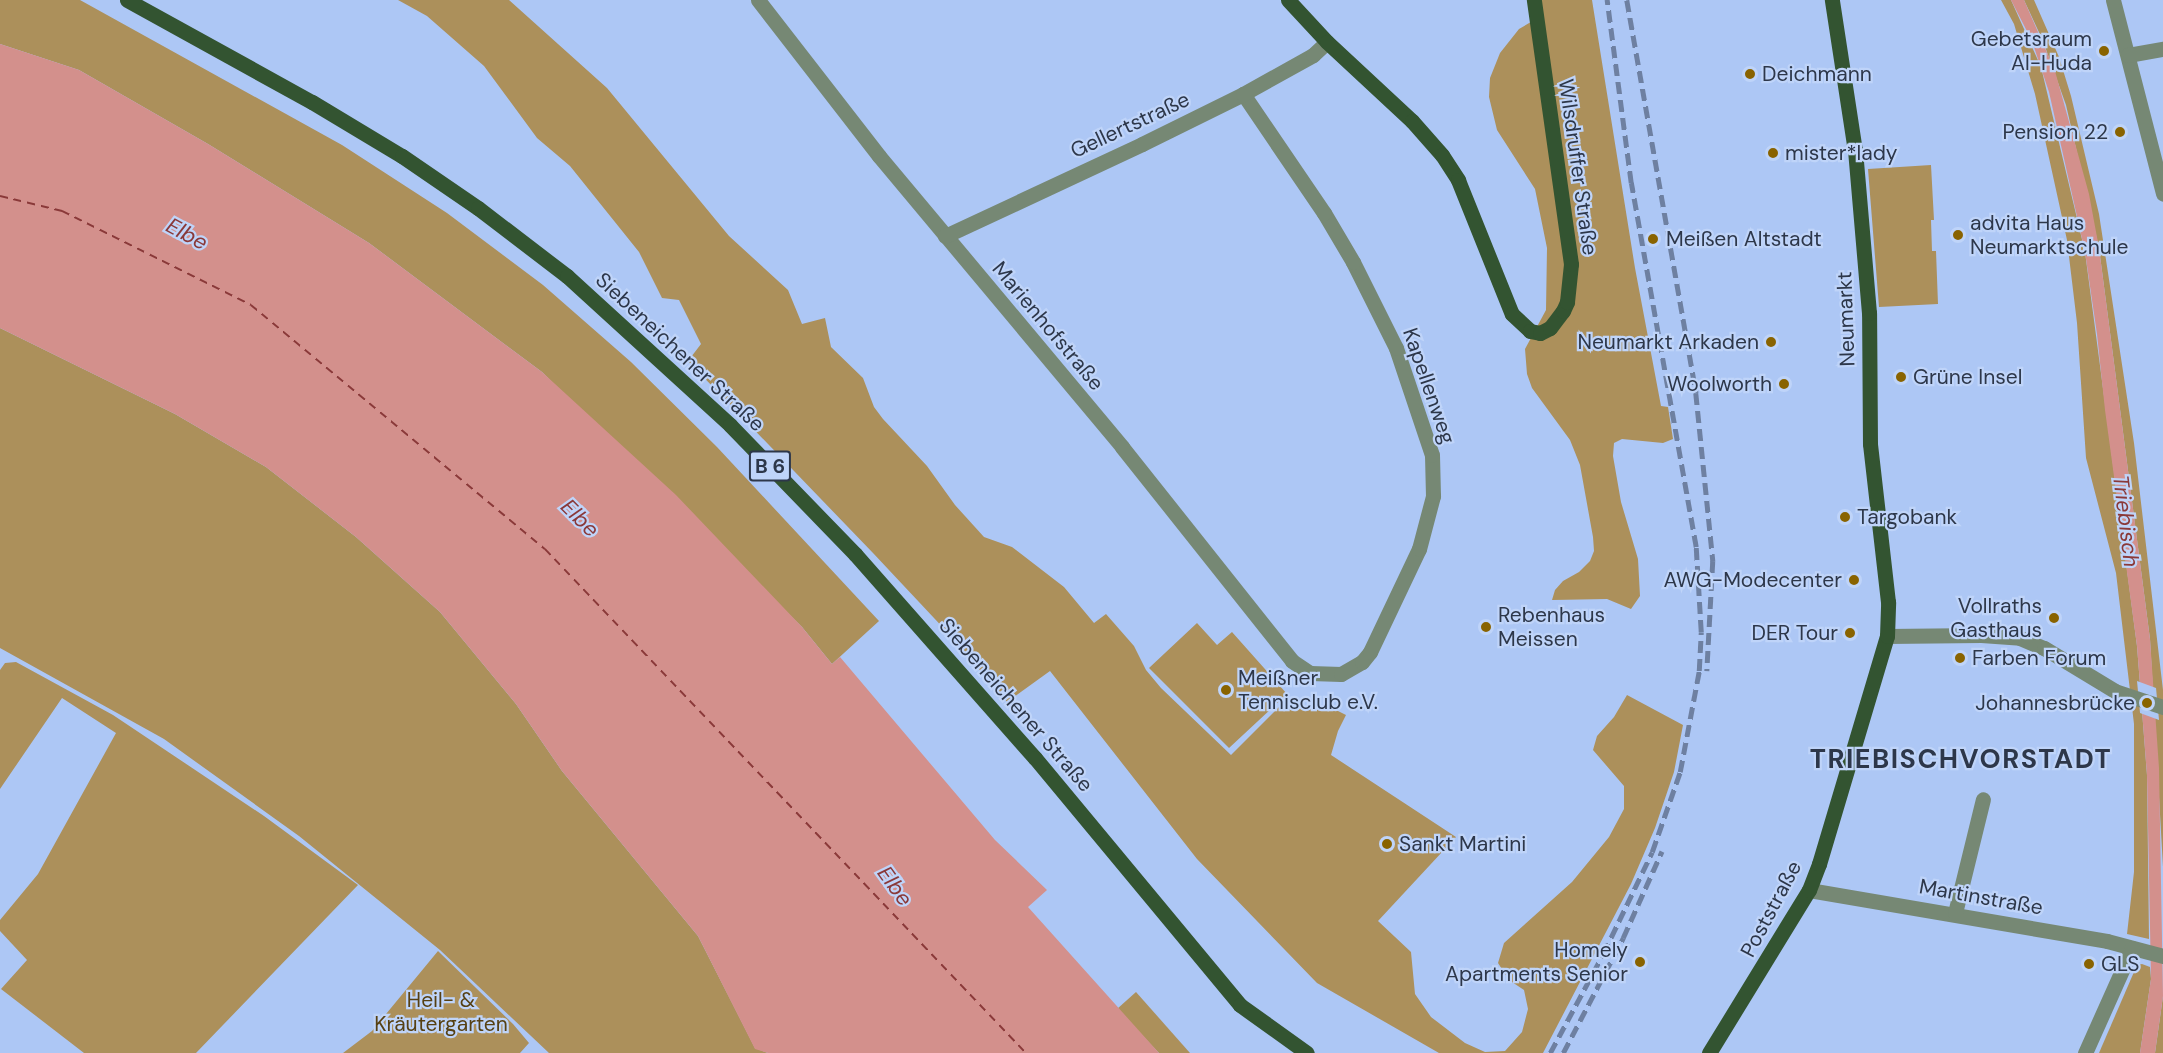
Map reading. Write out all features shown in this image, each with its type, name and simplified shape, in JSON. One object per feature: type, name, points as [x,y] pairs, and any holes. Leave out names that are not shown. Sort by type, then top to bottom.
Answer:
[{"type":"main road","name":"Siebeneichener Straße","points":[[127,0],[302,96],[402,156],[478,208],[567,276],[730,425],[862,562],[1028,750],[1240,1005],[1307,1053]]},
{"type":"main road","name":"Wilsdruffer Straße","points":[[1288,0],[1328,42],[1412,121],[1442,155],[1458,180],[1512,314],[1530,331],[1540,333],[1550,328],[1563,311],[1567,302],[1571,264],[1534,0]]},
{"type":"main road","name":"Neumarkt","points":[[1832,0],[1856,162],[1869,313],[1870,453],[1888,602],[1887,636]]},
{"type":"main road","name":"Poststraße","points":[[1709,1053],[1809,890],[1819,864],[1887,636]]},
{"type":"street","name":"Marienhofstraße","points":[[758,0],[879,156],[1122,447],[1292,661],[1310,673]]},
{"type":"street","points":[[2114,0],[2163,194]]},
{"type":"street","name":"Gellertstraße","points":[[945,236],[1243,94],[1313,55],[1328,42]]},
{"type":"street","points":[[2128,55],[2163,49]]},
{"type":"street","name":"Kapellenweg","points":[[1243,94],[1324,213],[1353,262],[1396,348],[1432,455],[1433,496],[1419,549],[1370,652],[1362,662],[1341,674],[1310,673]]},
{"type":"street","points":[[1887,636],[1981,635],[2020,639],[2044,648],[2115,691],[2163,707]]},
{"type":"street","points":[[1955,913],[1983,799]]},
{"type":"street","name":"Martinstraße","points":[[1809,890],[2107,940],[2163,956]]},
{"type":"street","points":[[2085,1053],[2138,950]]},
{"type":"green space","points":[[0,0],[80,0],[342,145],[447,213],[543,285],[631,362],[717,447],[879,621],[832,664],[802,627],[542,372],[369,243],[208,144],[79,70],[0,44]]},
{"type":"green space","points":[[398,0],[509,0],[607,88],[729,236],[788,290],[802,324],[825,318],[831,347],[863,378],[874,407],[927,466],[955,505],[984,537],[1012,547],[1064,587],[1094,623],[1106,614],[1134,646],[1146,670],[1161,688],[1231,755],[1288,698],[1295,705],[1309,709],[1328,706],[1346,715],[1338,731],[1331,755],[1456,837],[1378,921],[1411,952],[1415,994],[1431,1017],[1465,1043],[1485,1052],[1505,1051],[1522,1032],[1528,1009],[1524,990],[1509,980],[1498,963],[1504,943],[1572,882],[1609,837],[1624,809],[1624,786],[1593,750],[1597,736],[1614,717],[1627,695],[1683,725],[1674,772],[1655,828],[1631,884],[1543,1053],[1439,1053],[1317,983],[1197,859],[1050,671],[1007,702],[949,634],[688,361],[701,344],[679,300],[662,298],[639,252],[570,166],[537,138],[484,66],[427,16]]},
{"type":"green space","points":[[1534,0],[1592,0],[1635,268],[1661,406],[1668,407],[1673,439],[1663,443],[1622,439],[1614,443],[1613,456],[1621,502],[1638,559],[1640,596],[1631,609],[1607,599],[1552,600],[1555,590],[1563,581],[1579,572],[1590,561],[1594,551],[1593,537],[1580,465],[1570,440],[1532,388],[1527,374],[1525,349],[1546,310],[1547,248],[1535,189],[1497,130],[1489,97],[1490,78],[1500,53],[1519,29],[1536,19]]},
{"type":"green space","points":[[2001,0],[2011,0],[2041,67],[2085,252],[2137,646],[2147,775],[2149,939],[2127,934],[2134,872],[2134,724],[2116,573],[2086,458],[2077,323],[2067,240],[2035,94],[2014,24]]},
{"type":"green space","points":[[2024,0],[2034,0],[2059,57],[2071,96],[2099,214],[2134,443],[2163,690],[2163,867],[2150,639],[2099,248],[2066,105],[2043,41]]},
{"type":"green space","points":[[1931,165],[1934,220],[1931,220],[1932,251],[1936,251],[1938,304],[1879,307],[1868,169]]},
{"type":"green space","points":[[0,328],[175,414],[266,467],[356,537],[440,612],[516,704],[562,771],[698,936],[755,1048],[768,1053],[549,1053],[440,950],[299,836],[164,739],[0,648]]},
{"type":"green space","name":"Meißner Tennisclub e.V.","points":[[1197,623],[1217,645],[1232,632],[1287,694],[1229,748],[1149,668]]},
{"type":"green space","points":[[16,662],[113,715],[264,816],[358,885],[196,1053],[84,1053],[1,989],[27,960],[0,931],[0,920],[38,874],[116,733],[62,698],[0,789],[0,670],[5,663]]},
{"type":"green space","name":"Heil- & Kräutergarten","points":[[438,951],[513,1024],[529,1043],[520,1053],[343,1053],[372,1031]]},
{"type":"green space","points":[[2137,965],[2150,967],[2151,979],[2140,1053],[2099,1053]]},
{"type":"green space","points":[[1136,992],[1190,1053],[1159,1053],[1117,1009]]},
{"type":"green space","points":[[2163,996],[2163,1053],[2155,1053]]},
{"type":"water","name":"Triebisch","points":[[2011,0],[2024,0],[2055,71],[2089,194],[2099,248],[2150,639],[2159,768],[2163,996],[2155,1053],[2140,1053],[2151,979],[2147,775],[2137,646],[2097,334],[2085,252],[2049,92],[2032,41]]},
{"type":"water","name":"Elbe","points":[[0,44],[79,70],[208,144],[369,243],[542,372],[676,495],[802,627],[832,664],[840,657],[995,840],[1047,890],[1028,907],[1159,1053],[768,1053],[755,1049],[698,936],[562,771],[516,704],[440,612],[356,537],[266,467],[175,414],[0,328]]},
{"type":"pier","points":[[2137,681],[2156,688],[2159,720],[2140,713]]},
{"type":"ferry route","points":[[0,196],[62,211],[251,305],[545,549],[1026,1053]]},
{"type":"railway","points":[[1550,1053],[1603,954],[1652,852],[1680,772],[1699,671],[1701,632],[1696,547],[1631,183],[1607,0]]},
{"type":"railway","points":[[1627,0],[1696,393],[1713,561],[1707,671]]},
{"type":"railway","points":[[1563,1053],[1623,938],[1662,851]]},
{"type":"place","name":"Gebetsraum Al-Huda","points":[[2104,51]]},
{"type":"place","name":"Deichmann","points":[[1750,74]]},
{"type":"place","name":"Pension 22","points":[[2120,132]]},
{"type":"place","name":"mister*lady","points":[[1773,153]]},
{"type":"place","name":"advita Haus Neumarktschule","points":[[1958,235]]},
{"type":"place","name":"Meißen Altstadt","points":[[1653,239]]},
{"type":"place","name":"Neumarkt Arkaden","points":[[1771,342]]},
{"type":"place","name":"Grüne Insel","points":[[1901,377]]},
{"type":"place","name":"Woolworth","points":[[1784,384]]},
{"type":"place","name":"Targobank","points":[[1845,517]]},
{"type":"place","name":"AWG-Modecenter","points":[[1854,580]]},
{"type":"place","name":"Vollraths Gasthaus","points":[[2054,618]]},
{"type":"place","name":"Rebenhaus Meissen","points":[[1486,627]]},
{"type":"place","name":"DER Tour","points":[[1850,633]]},
{"type":"place","name":"Farben Forum","points":[[1960,658]]},
{"type":"place","name":"Meißner Tennisclub e.V.","points":[[1226,690]]},
{"type":"place","name":"Johannesbrücke","points":[[2147,703]]},
{"type":"place","name":"Sankt Martini","points":[[1387,844]]},
{"type":"place","name":"Homely Apartments Senior","points":[[1640,962]]},
{"type":"place","name":"GLS","points":[[2089,964]]},
{"type":"district","name":"TRIEBISCHVORSTADT","points":[[1961,759]]}]
